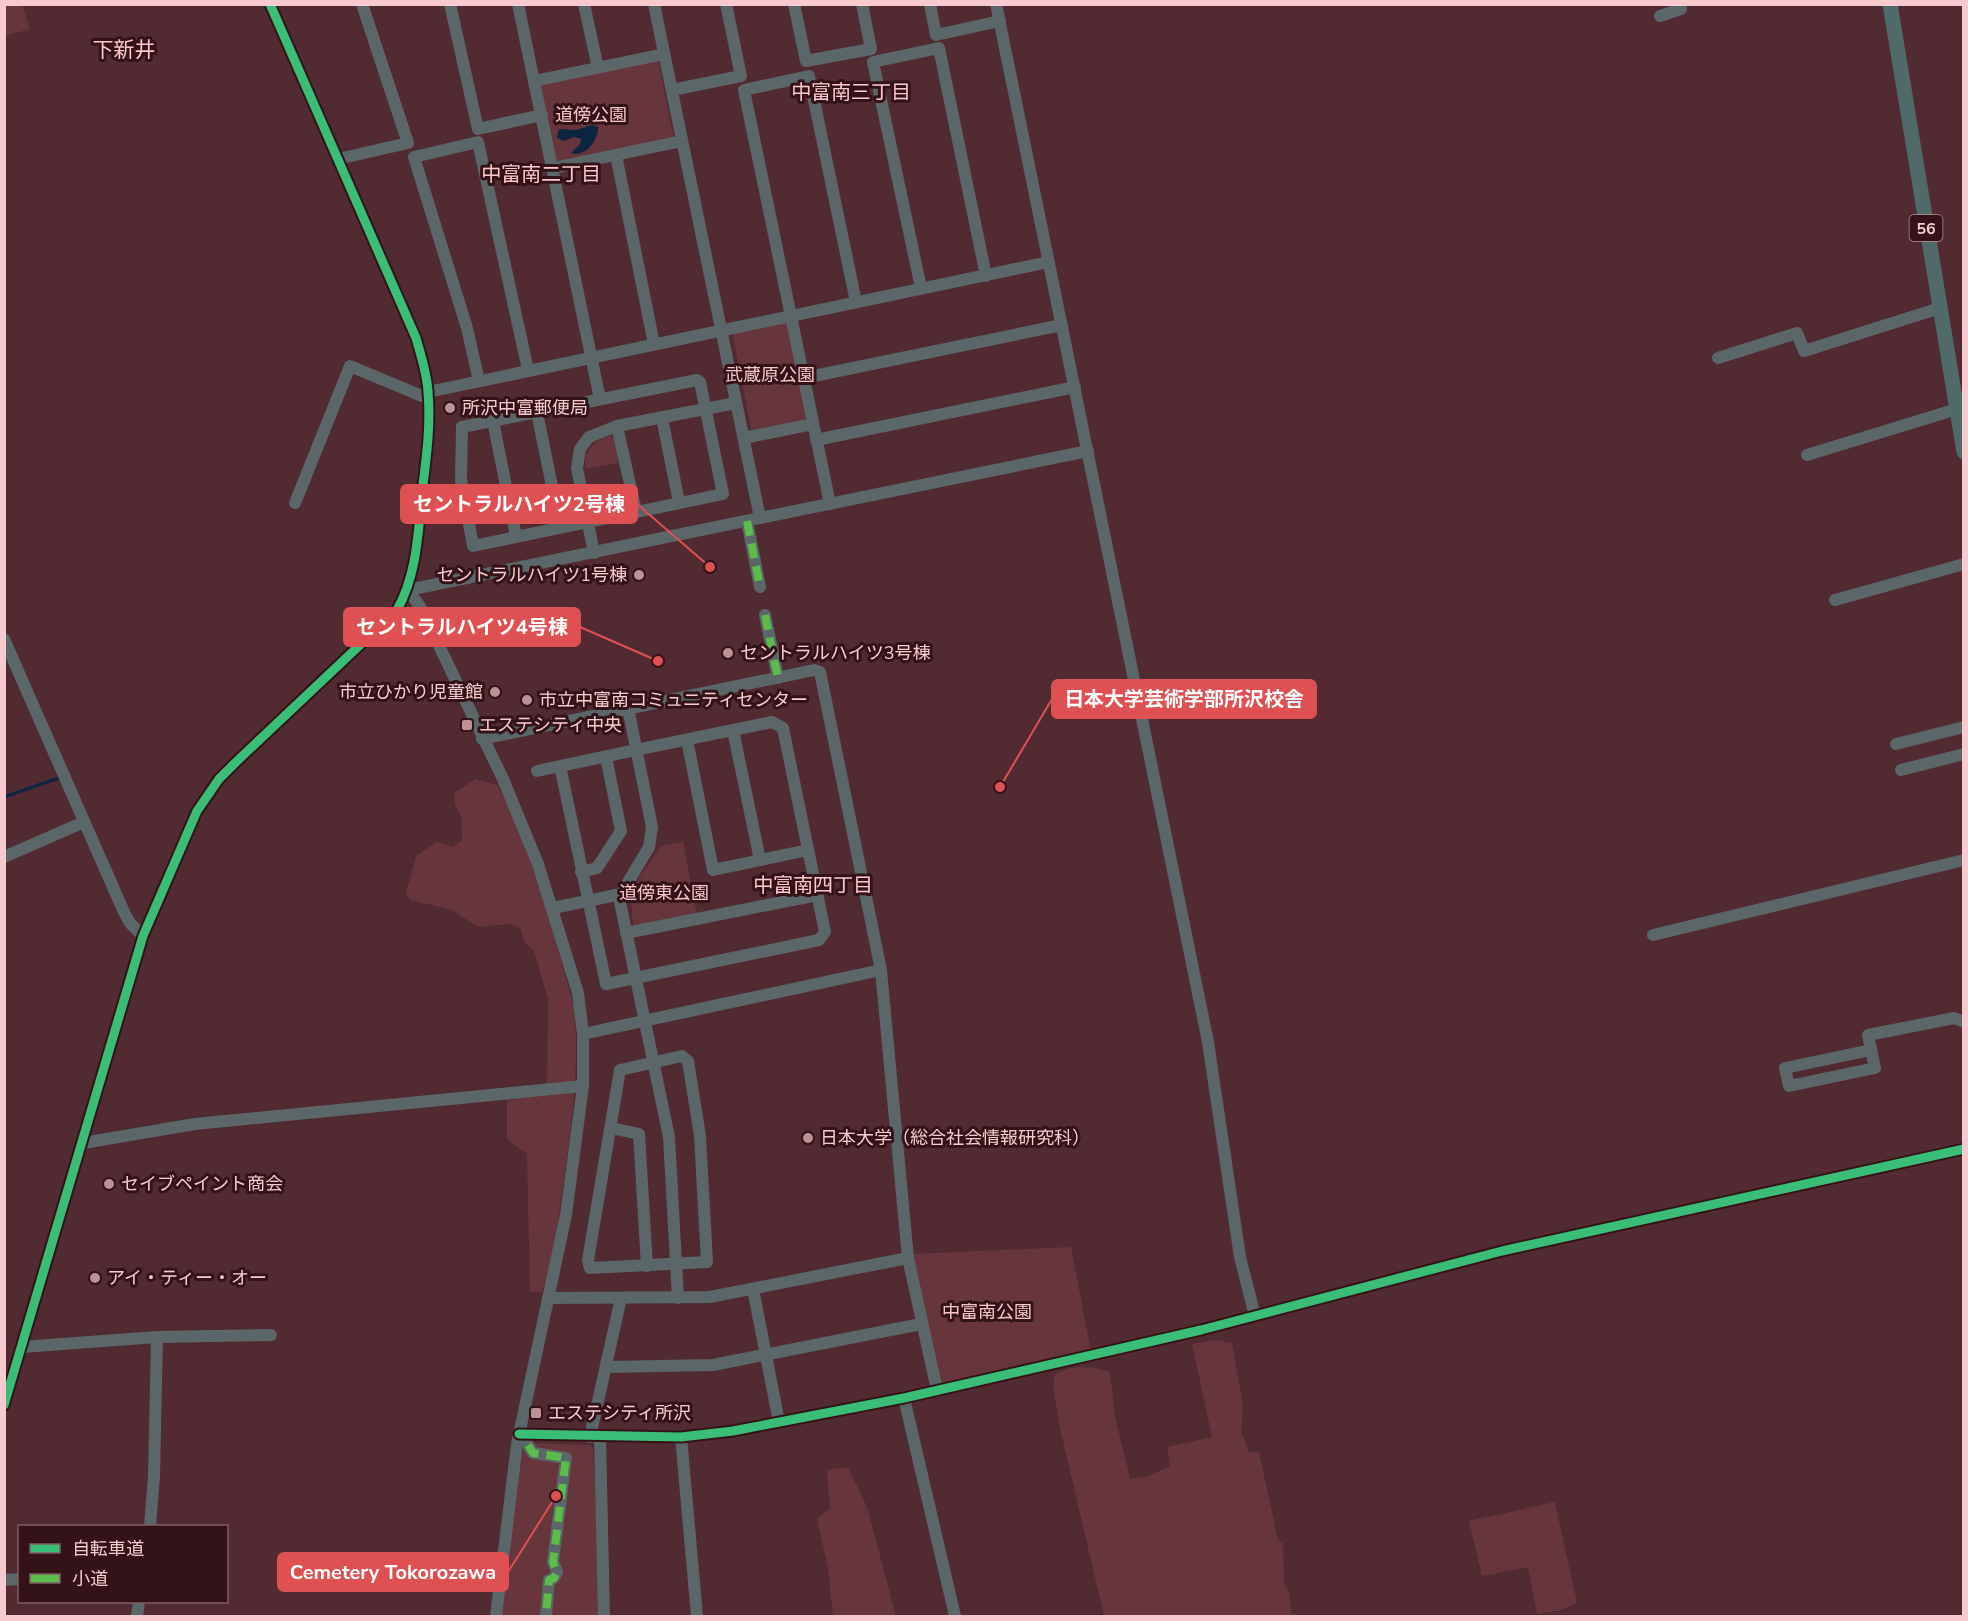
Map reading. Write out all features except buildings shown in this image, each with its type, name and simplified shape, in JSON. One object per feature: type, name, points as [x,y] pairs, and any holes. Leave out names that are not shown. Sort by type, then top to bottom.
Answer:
[{"type":"main road","name":"56","points":[[1890,4],[1964,452]]},
{"type":"street","points":[[4,1405],[143,936],[193,819],[213,786],[397,610],[408,590],[414,566],[429,437],[429,396],[416,338],[270,4]]},
{"type":"street","points":[[338,159],[408,143],[362,4]]},
{"type":"street","points":[[450,4],[478,129],[542,115]]},
{"type":"street","points":[[518,4],[600,399]]},
{"type":"street","points":[[584,4],[598,68]]},
{"type":"street","points":[[654,4],[760,518]]},
{"type":"street","points":[[672,90],[741,76],[726,4]]},
{"type":"street","points":[[794,4],[806,61],[871,49],[862,4]]},
{"type":"street","points":[[930,4],[936,35],[1000,21]]},
{"type":"street","points":[[996,4],[1208,1042],[1240,1257],[1255,1316]]},
{"type":"street","points":[[1660,16],[1681,9],[1679,4]]},
{"type":"street","points":[[921,288],[873,62],[939,48],[986,276]]},
{"type":"street","points":[[534,81],[664,54]]},
{"type":"street","points":[[830,504],[744,90],[809,76],[856,302]]},
{"type":"street","points":[[553,168],[682,141]]},
{"type":"street","points":[[479,381],[467,328],[414,156],[478,142],[528,370]]},
{"type":"street","points":[[616,155],[654,344]]},
{"type":"street","points":[[295,503],[351,366],[429,396],[479,381],[528,370],[1049,262]]},
{"type":"street","points":[[1718,358],[1797,333],[1804,351],[1940,308]]},
{"type":"street","points":[[804,378],[1062,326]]},
{"type":"street","points":[[697,380],[700,382],[723,494],[560,526],[473,546],[461,480],[462,427],[600,399],[697,380]]},
{"type":"street","points":[[816,440],[1075,387]]},
{"type":"street","points":[[594,553],[577,468],[578,456],[589,437],[617,426],[736,403]]},
{"type":"street","points":[[1807,454],[1957,410]]},
{"type":"street","points":[[537,412],[560,526]]},
{"type":"street","points":[[662,418],[678,502]]},
{"type":"street","points":[[493,421],[516,536]]},
{"type":"street","points":[[744,438],[813,424]]},
{"type":"street","points":[[617,426],[636,511]]},
{"type":"street","points":[[408,590],[1088,451]]},
{"type":"street","points":[[747,521],[760,587]]},
{"type":"street","points":[[1835,600],[1964,564]]},
{"type":"street","points":[[408,590],[421,608],[522,822],[553,908],[578,993],[583,1034],[583,1086],[562,1241],[519,1434],[496,1617]]},
{"type":"street","points":[[765,615],[778,678]]},
{"type":"street","points":[[4,639],[130,923],[143,936]]},
{"type":"street","points":[[482,739],[814,670],[820,672],[881,970],[908,1258],[937,1390]]},
{"type":"street","points":[[628,708],[653,835],[650,847],[621,894],[620,902],[669,1137],[678,1298]]},
{"type":"street","points":[[537,771],[560,766],[606,757],[772,722],[783,728],[825,932],[819,940],[606,984],[560,766]]},
{"type":"street","points":[[1896,744],[1964,727]]},
{"type":"street","points":[[733,730],[760,860]]},
{"type":"street","points":[[687,740],[713,870],[808,850]]},
{"type":"street","points":[[1901,770],[1964,754]]},
{"type":"street","points":[[582,872],[597,868],[621,831],[606,757]]},
{"type":"street","points":[[4,857],[84,822]]},
{"type":"street","points":[[1653,935],[1964,860]]},
{"type":"street","points":[[553,908],[621,894]]},
{"type":"street","points":[[626,933],[818,895]]},
{"type":"street","points":[[583,1034],[881,970]]},
{"type":"street","points":[[1871,1050],[1785,1068],[1789,1086],[1875,1068],[1868,1035],[1954,1018],[1964,1022]]},
{"type":"street","points":[[682,1056],[688,1061],[700,1136],[707,1262],[590,1268],[588,1260],[611,1128],[620,1070],[682,1056]]},
{"type":"street","points":[[83,1143],[195,1124],[583,1086]]},
{"type":"street","points":[[611,1128],[639,1134],[646,1266]]},
{"type":"street","points":[[519,1434],[681,1437],[733,1431],[904,1398],[1255,1316],[1502,1251],[1964,1149]]},
{"type":"street","points":[[548,1299],[710,1297],[908,1258]]},
{"type":"street","points":[[753,1290],[779,1422]]},
{"type":"street","points":[[604,1617],[595,1437],[606,1367],[621,1298]]},
{"type":"street","points":[[606,1367],[713,1365],[921,1324]]},
{"type":"street","points":[[22,1347],[157,1337],[271,1335]]},
{"type":"street","points":[[150,1525],[154,1476],[157,1337]]},
{"type":"street","points":[[904,1398],[955,1617]]},
{"type":"street","points":[[681,1437],[697,1617]]},
{"type":"street","points":[[528,1445],[533,1453],[566,1458],[553,1562],[557,1572],[554,1578],[549,1580],[546,1617]]},
{"type":"green space","points":[[4,5],[22,5],[30,29],[5,36]]},
{"type":"green space","name":"道傍公園","points":[[658,60],[674,139],[559,163],[555,161],[540,87],[542,83]]},
{"type":"green space","name":"武蔵原公園","points":[[786,320],[808,419],[752,433],[732,332]]},
{"type":"green space","points":[[610,436],[614,439],[619,463],[586,469],[586,457],[590,448]]},
{"type":"green space","points":[[476,779],[497,785],[519,828],[544,898],[574,1011],[576,1059],[571,1122],[556,1239],[542,1292],[530,1292],[527,1154],[507,1139],[507,1098],[537,1095],[547,1081],[548,999],[534,951],[524,942],[521,929],[511,924],[478,927],[452,910],[411,900],[406,894],[416,856],[437,842],[452,847],[462,841],[461,816],[455,805],[454,793]]},
{"type":"green space","name":"道傍東公園","points":[[683,842],[697,915],[634,927],[633,892],[641,875],[661,846]]},
{"type":"green space","name":"中富南公園","points":[[1071,1247],[1091,1351],[943,1385],[939,1383],[913,1254]]},
{"type":"green space","points":[[1216,1340],[1232,1343],[1243,1406],[1241,1431],[1249,1452],[1259,1452],[1278,1540],[1283,1544],[1284,1583],[1289,1593],[1292,1616],[1104,1616],[1060,1428],[1053,1385],[1055,1375],[1061,1371],[1082,1367],[1110,1372],[1115,1416],[1130,1478],[1146,1477],[1170,1466],[1167,1447],[1212,1437],[1192,1344]]},
{"type":"green space","points":[[531,1443],[589,1445],[593,1448],[601,1616],[500,1616],[523,1449]]},
{"type":"green space","points":[[848,1467],[867,1507],[896,1616],[833,1616],[828,1569],[817,1519],[830,1509],[827,1470]]},
{"type":"green space","points":[[1555,1502],[1577,1603],[1562,1610],[1537,1614],[1528,1567],[1482,1576],[1469,1521]]},
{"type":"water","points":[[592,125],[598,127],[598,132],[590,147],[581,153],[571,153],[580,144],[581,139],[574,137],[564,141],[557,138],[559,129],[576,130]]},
{"type":"waterway","points":[[4,797],[59,778]]},
{"type":"marked path","points":[[747,521],[760,587]]},
{"type":"marked path","points":[[765,615],[778,678]]},
{"type":"marked path","points":[[528,1445],[533,1453],[566,1458],[553,1562],[557,1572],[554,1578],[549,1580],[546,1616]]},
{"type":"cycle path","points":[[4,1405],[143,936],[197,811],[219,779],[397,610],[409,582],[416,553],[428,430],[429,405],[424,365],[416,338],[270,4]]},
{"type":"cycle path","points":[[519,1434],[681,1437],[733,1431],[904,1398],[1201,1330],[1502,1251],[1964,1149]]},
{"type":"place","name":"所沢中富郵便局","points":[[450,408]]},
{"type":"place","name":"セントラルハイツ2号棟","points":[[710,567]]},
{"type":"place","name":"セントラルハイツ1号棟","points":[[639,575]]},
{"type":"place","name":"セントラルハイツ3号棟","points":[[728,653]]},
{"type":"place","name":"セントラルハイツ4号棟","points":[[658,661]]},
{"type":"place","name":"市立ひかり児童館","points":[[495,692]]},
{"type":"place","name":"市立中富南コミュニティセンター","points":[[527,700]]},
{"type":"place","name":"エステシティ中央","points":[[467,725]]},
{"type":"place","name":"日本大学芸術学部所沢校舎","points":[[1000,787]]},
{"type":"place","name":"日本大学（総合社会情報研究科）","points":[[808,1138]]},
{"type":"place","name":"セイブペイント商会","points":[[109,1184]]},
{"type":"place","name":"アイ・ティー・オー","points":[[95,1278]]},
{"type":"place","name":"エステシティ所沢","points":[[536,1413]]},
{"type":"place","name":"Cemetery Tokorozawa","points":[[556,1496]]},
{"type":"district","name":"下新井","points":[[124,50]]},
{"type":"district","name":"中富南三丁目","points":[[851,92]]},
{"type":"district","name":"中富南二丁目","points":[[541,174]]},
{"type":"district","name":"中富南四丁目","points":[[813,885]]}]
